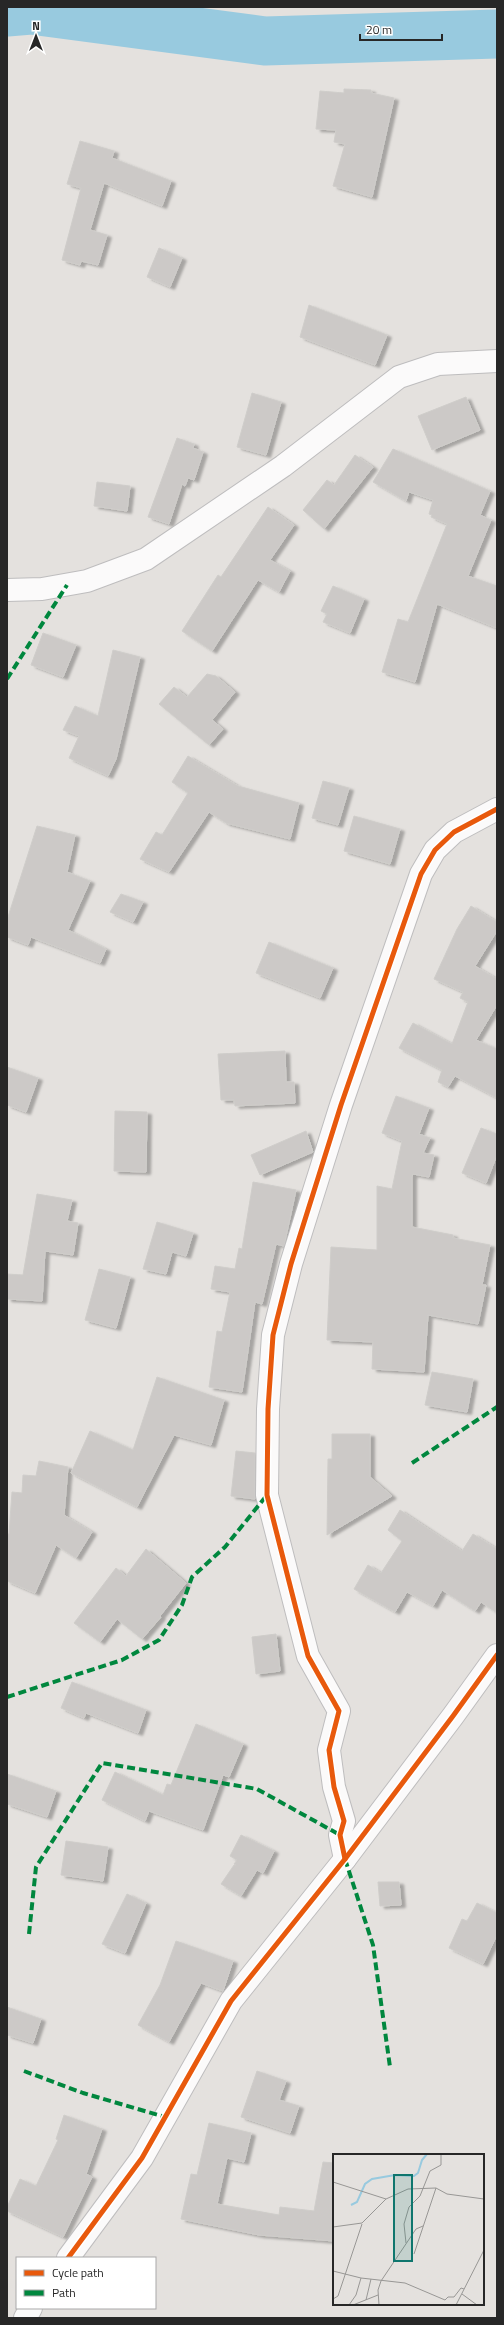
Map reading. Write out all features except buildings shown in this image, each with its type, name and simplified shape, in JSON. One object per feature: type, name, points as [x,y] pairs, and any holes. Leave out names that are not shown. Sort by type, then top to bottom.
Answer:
[{"type":"street","points":[[7,590],[42,589],[87,581],[146,559],[283,466],[398,377],[438,364],[497,361]]},
{"type":"street","points":[[345,1859],[340,1835],[344,1821],[334,1787],[329,1750],[339,1711],[308,1656],[267,1495],[268,1409],[273,1335],[291,1264],[341,1105],[420,874],[435,850],[454,832],[497,809]]},
{"type":"street","points":[[69,2257],[142,2158],[231,2001],[345,1859],[497,1655]]},
{"type":"street","points":[[25,2318],[31,2309]]},
{"type":"waterway","points":[[7,12],[31,10],[265,41],[497,34]]},
{"type":"marked path","points":[[7,679],[67,585]]},
{"type":"marked path","points":[[412,1463],[497,1407]]},
{"type":"marked path","points":[[7,1697],[122,1660],[159,1640],[182,1605],[192,1577],[225,1547],[267,1495]]},
{"type":"marked path","points":[[29,1934],[36,1867],[102,1763],[257,1789],[340,1835]]},
{"type":"marked path","points":[[345,1859],[373,1945],[390,2067]]},
{"type":"marked path","points":[[24,2071],[83,2093],[165,2117]]},
{"type":"cycle path","points":[[345,1859],[340,1835],[344,1821],[334,1787],[329,1750],[339,1711],[308,1656],[267,1495],[268,1409],[273,1335],[291,1264],[341,1105],[421,874],[435,850],[454,832],[497,809]]},
{"type":"cycle path","points":[[69,2257],[142,2158],[231,2001],[345,1859],[497,1655]]}]
